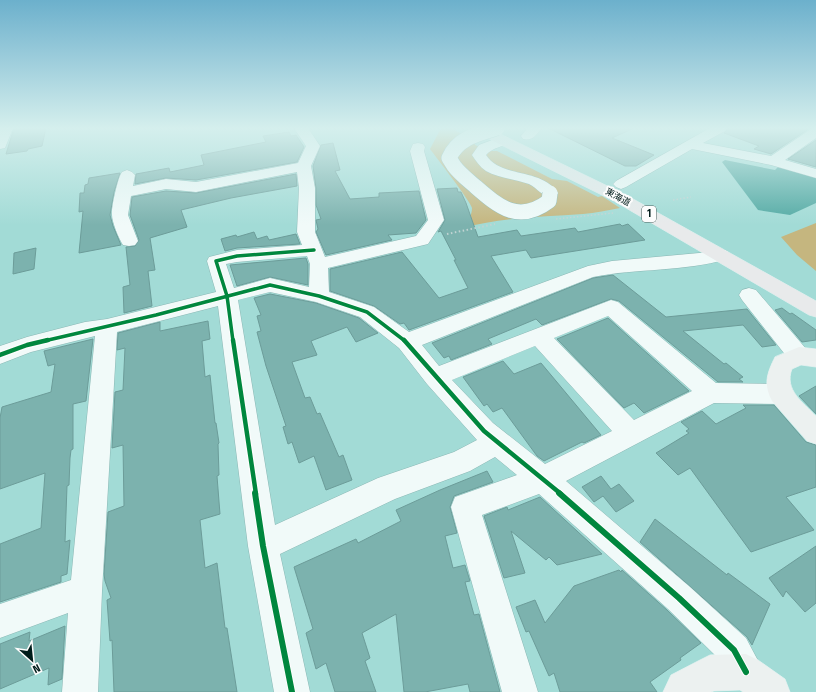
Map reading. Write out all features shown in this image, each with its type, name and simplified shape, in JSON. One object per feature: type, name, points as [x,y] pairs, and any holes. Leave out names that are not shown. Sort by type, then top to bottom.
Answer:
[{"type":"highway","name":"東海道","points":[[553,160],[816,310]]},
{"type":"highway","name":"東海道","points":[[581,160],[816,294]]},
{"type":"main road","points":[[808,357],[783,363],[778,375],[780,394],[816,433]]},
{"type":"main road","points":[[681,692],[684,688],[710,673],[759,682]]},
{"type":"street","points":[[307,160],[304,166],[307,188],[306,232],[317,257],[319,296]]},
{"type":"street","points":[[292,692],[264,546],[227,296],[216,261],[237,256],[317,257],[422,240],[436,220],[420,160]]},
{"type":"street","points":[[450,160],[452,164],[498,205],[508,209],[532,210],[542,207],[549,201],[550,193],[543,186],[486,165],[482,160]]},
{"type":"street","points":[[621,184],[664,160]]},
{"type":"street","points":[[770,160],[816,174]]},
{"type":"street","points":[[123,193],[166,184],[196,187],[304,166]]},
{"type":"street","points":[[127,175],[120,215],[130,241]]},
{"type":"street","points":[[407,342],[588,272],[612,267],[711,258],[721,255]]},
{"type":"street","points":[[0,355],[27,345],[107,327],[270,285],[319,296],[367,312],[407,342],[484,431],[543,479],[678,598],[734,650],[759,682]]},
{"type":"street","points":[[749,295],[808,357]]},
{"type":"street","points":[[436,377],[611,307],[711,393]]},
{"type":"street","points":[[80,692],[86,591],[107,327]]},
{"type":"street","points":[[538,336],[632,434]]},
{"type":"street","points":[[520,692],[465,507],[543,479],[711,393],[780,394]]},
{"type":"street","points":[[264,546],[388,488],[461,462],[497,443]]},
{"type":"street","points":[[0,621],[86,591]]},
{"type":"path","points":[[673,200],[691,197]]},
{"type":"shaded area","points":[[438,160],[515,160],[552,179],[567,181],[598,197],[602,196],[620,208],[588,214],[508,220],[478,224],[463,228],[468,221],[472,208]]},
{"type":"shaded area","points":[[816,223],[816,271],[797,255],[781,237]]},
{"type":"water","points":[[726,160],[775,170],[779,166],[816,177],[816,203],[790,215],[758,210],[722,162]]},
{"type":"building","points":[[203,160],[298,160],[297,162],[196,180],[166,178],[135,184],[136,174],[169,168],[170,172],[204,165]]},
{"type":"building","points":[[315,160],[337,160],[340,170],[335,171],[350,199],[379,197],[379,193],[419,191],[426,220],[416,233],[388,235],[392,240],[326,255],[316,232],[318,229],[316,220],[321,219],[316,205],[316,188],[313,166]]},
{"type":"building","points":[[613,160],[645,160],[636,166],[625,166]]},
{"type":"building","points":[[793,160],[816,160],[816,167]]},
{"type":"building","points":[[120,173],[114,192],[110,215],[121,245],[79,253],[83,211],[79,212],[80,193],[84,193],[85,185],[88,184],[89,178]]},
{"type":"building","points":[[296,174],[297,186],[231,198],[181,210],[187,227],[150,238],[155,270],[148,271],[152,306],[124,313],[123,287],[130,285],[126,247],[135,246],[139,240],[130,215],[132,197],[166,191],[196,193]]},
{"type":"building","points":[[457,188],[458,192],[461,192],[466,203],[478,237],[517,230],[521,236],[575,228],[578,232],[620,224],[622,226],[628,224],[645,240],[531,258],[526,250],[491,256],[513,292],[409,330],[404,323],[400,324],[374,306],[330,291],[330,269],[402,252],[439,298],[468,288],[441,231],[438,232],[445,220],[437,189]]},
{"type":"building","points":[[254,232],[257,239],[267,236],[269,240],[296,234],[300,244],[237,248],[225,251],[221,239],[236,235],[237,237]]},
{"type":"building","points":[[36,248],[34,269],[13,274],[14,253]]},
{"type":"building","points":[[306,258],[308,264],[308,285],[270,277],[237,286],[230,265]]},
{"type":"building","points":[[613,275],[666,317],[747,309],[776,345],[762,347],[743,325],[683,331],[724,364],[726,363],[743,377],[739,379],[743,382],[718,382],[619,301],[611,299],[542,325],[536,319],[488,339],[492,344],[451,360],[449,356],[444,358],[432,343],[593,278]]},
{"type":"building","points":[[270,294],[316,303],[359,318],[378,333],[356,342],[347,327],[311,341],[317,355],[292,362],[305,398],[310,397],[317,414],[320,413],[339,457],[343,455],[352,480],[326,490],[314,456],[299,463],[292,442],[288,444],[283,427],[286,426],[266,366],[257,332],[261,331],[257,316],[261,315],[254,298]]},
{"type":"building","points":[[782,308],[790,314],[792,313],[816,330],[816,340],[802,342],[775,310]]},
{"type":"building","points":[[608,318],[689,391],[644,413],[634,403],[624,408],[557,339]]},
{"type":"building","points":[[208,321],[210,339],[202,341],[205,377],[210,375],[215,423],[219,443],[219,475],[217,476],[220,514],[200,520],[205,568],[217,563],[225,628],[227,628],[237,692],[114,692],[112,640],[110,641],[107,600],[111,598],[104,574],[108,512],[124,506],[123,445],[112,448],[115,392],[123,390],[125,348],[117,350],[118,333],[160,322],[160,331]]},
{"type":"building","points":[[93,339],[86,401],[73,404],[73,449],[71,450],[70,458],[69,485],[67,486],[65,542],[70,540],[67,574],[61,576],[61,582],[0,602],[0,544],[41,528],[45,473],[0,489],[0,418],[2,407],[51,392],[55,364],[48,366],[44,351]]},
{"type":"building","points":[[503,361],[514,374],[541,363],[601,435],[584,443],[582,442],[544,461],[537,456],[502,408],[493,412],[487,404],[484,406],[463,377]]},
{"type":"building","points":[[816,386],[816,414],[799,396]]},
{"type":"building","points":[[743,405],[774,405],[806,442],[816,445],[816,487],[786,497],[814,530],[751,552],[690,468],[678,475],[656,453],[689,433],[686,431],[689,429],[681,422],[702,411],[716,424],[746,408]]},
{"type":"building","points":[[487,471],[493,482],[454,496],[450,507],[457,533],[445,536],[453,568],[465,565],[470,581],[465,582],[474,615],[479,614],[500,692],[470,692],[468,684],[425,692],[404,692],[396,614],[362,633],[370,658],[365,661],[376,692],[335,692],[326,663],[316,669],[306,633],[313,629],[294,567],[356,539],[358,543],[401,521],[396,510]]},
{"type":"building","points":[[601,476],[611,489],[619,484],[634,501],[616,512],[603,496],[594,502],[582,487]]},
{"type":"building","points":[[540,497],[602,554],[557,565],[549,557],[546,560],[511,531],[525,573],[504,578],[484,516],[507,507],[508,510]]},
{"type":"building","points":[[655,519],[727,575],[728,573],[770,604],[752,645],[747,637],[640,542]]},
{"type":"building","points":[[816,546],[816,603],[805,612],[786,591],[783,597],[769,578]]},
{"type":"building","points":[[619,570],[621,572],[622,570],[667,610],[701,643],[680,658],[681,660],[650,682],[657,692],[560,692],[554,673],[549,676],[529,631],[526,632],[516,607],[535,600],[545,623],[574,586]]},
{"type":"building","points":[[65,626],[62,679],[48,685],[49,668],[0,689],[0,644],[30,632],[29,641]]},
{"type":"cycle path","points":[[292,692],[263,546],[227,296],[216,261],[237,256],[314,250]]},
{"type":"cycle path","points":[[0,355],[27,345],[85,330],[107,327],[156,315],[270,285],[319,296],[367,312],[407,342],[435,377],[484,431],[497,443],[543,479],[679,598],[734,650],[746,672]]}]
